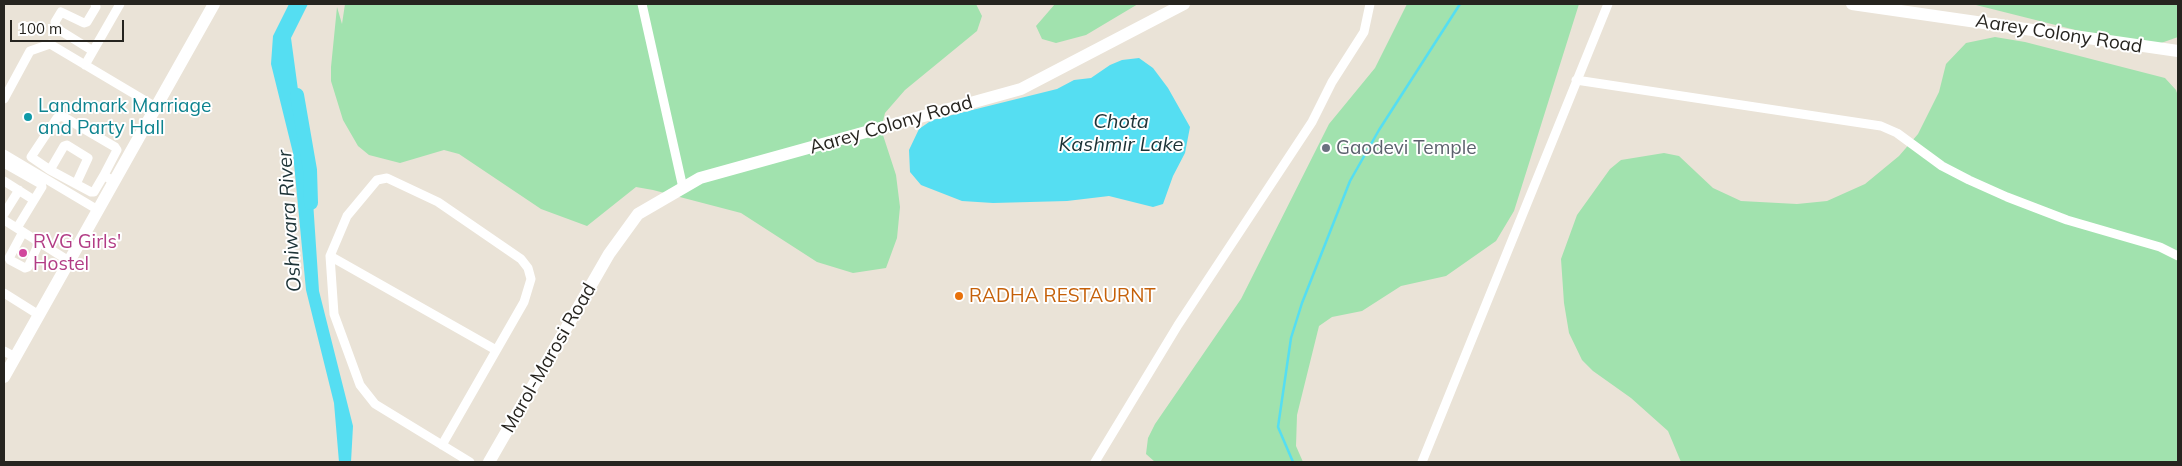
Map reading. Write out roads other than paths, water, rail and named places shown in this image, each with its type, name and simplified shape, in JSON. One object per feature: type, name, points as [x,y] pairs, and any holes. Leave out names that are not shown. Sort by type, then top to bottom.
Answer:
[{"type":"main road","points":[[4,377],[98,210],[109,179],[156,107],[214,4]]},
{"type":"main road","name":"Aarey Colony Road","points":[[609,254],[638,214],[700,178],[1021,89],[1184,4]]},
{"type":"main road","name":"Aarey Colony Road","points":[[1852,4],[2178,51]]},
{"type":"main road","name":"Marol-Marosi Road","points":[[489,462],[609,254]]},
{"type":"street","points":[[93,51],[56,28],[55,22],[62,8],[84,23],[87,22],[96,7],[95,4]]},
{"type":"street","points":[[86,65],[120,4]]},
{"type":"street","points":[[642,4],[683,188]]},
{"type":"street","points":[[1094,462],[1178,325],[1312,122],[1332,82],[1364,32],[1370,4]]},
{"type":"street","points":[[1422,462],[1608,4]]},
{"type":"street","points":[[5,95],[30,51],[50,44],[156,107]]},
{"type":"street","points":[[1576,80],[1881,126],[1897,133],[1942,166],[2007,197],[2067,220],[2160,247],[2178,256]]},
{"type":"street","points":[[62,116],[115,147],[116,150],[109,179],[94,192],[50,170],[31,157],[57,118],[62,116]]},
{"type":"street","points":[[50,170],[64,146],[67,145],[88,160],[76,184]]},
{"type":"street","points":[[4,154],[98,210]]},
{"type":"street","points":[[4,163],[41,184],[42,187],[20,228],[9,258],[10,260],[25,268],[28,267],[39,243]]},
{"type":"street","points":[[442,444],[529,289],[531,279],[528,268],[521,259],[438,202],[387,178],[377,180],[348,216],[330,256],[334,314],[360,385],[375,404],[470,462]]},
{"type":"street","points":[[4,181],[34,200]]},
{"type":"street","points":[[19,190],[4,214],[39,243],[69,261]]},
{"type":"street","points":[[4,194],[13,200]]},
{"type":"street","points":[[4,220],[20,228]]},
{"type":"street","points":[[330,256],[496,350]]},
{"type":"street","points":[[4,293],[39,315]]},
{"type":"street","points":[[4,350],[15,357]]},
{"type":"water","points":[[289,4],[308,4],[291,38],[313,201],[319,291],[353,426],[351,462],[339,462],[334,403],[306,290],[293,153],[271,64],[273,36]]},
{"type":"water","name":"Chota Kashmir Lake","points":[[1139,58],[1153,68],[1168,88],[1190,127],[1185,153],[1173,176],[1163,204],[1153,207],[1109,196],[1067,201],[993,203],[962,201],[921,185],[910,172],[909,150],[919,129],[932,120],[1057,89],[1074,80],[1091,78],[1110,65],[1122,60]]},
{"type":"waterway","points":[[1293,462],[1278,427],[1291,338],[1302,303],[1350,181],[1379,130],[1460,4]]},
{"type":"waterway","name":"Oshiwara River","points":[[297,95],[310,170],[311,203]]},
{"type":"place","name":"Landmark Marriage and Party Hall","points":[[28,117]]},
{"type":"place","name":"Gaodevi Temple","points":[[1326,148]]},
{"type":"place","name":"RVG Girls' Hostel","points":[[23,253]]},
{"type":"place","name":"RADHA RESTAURNT","points":[[959,296]]}]
